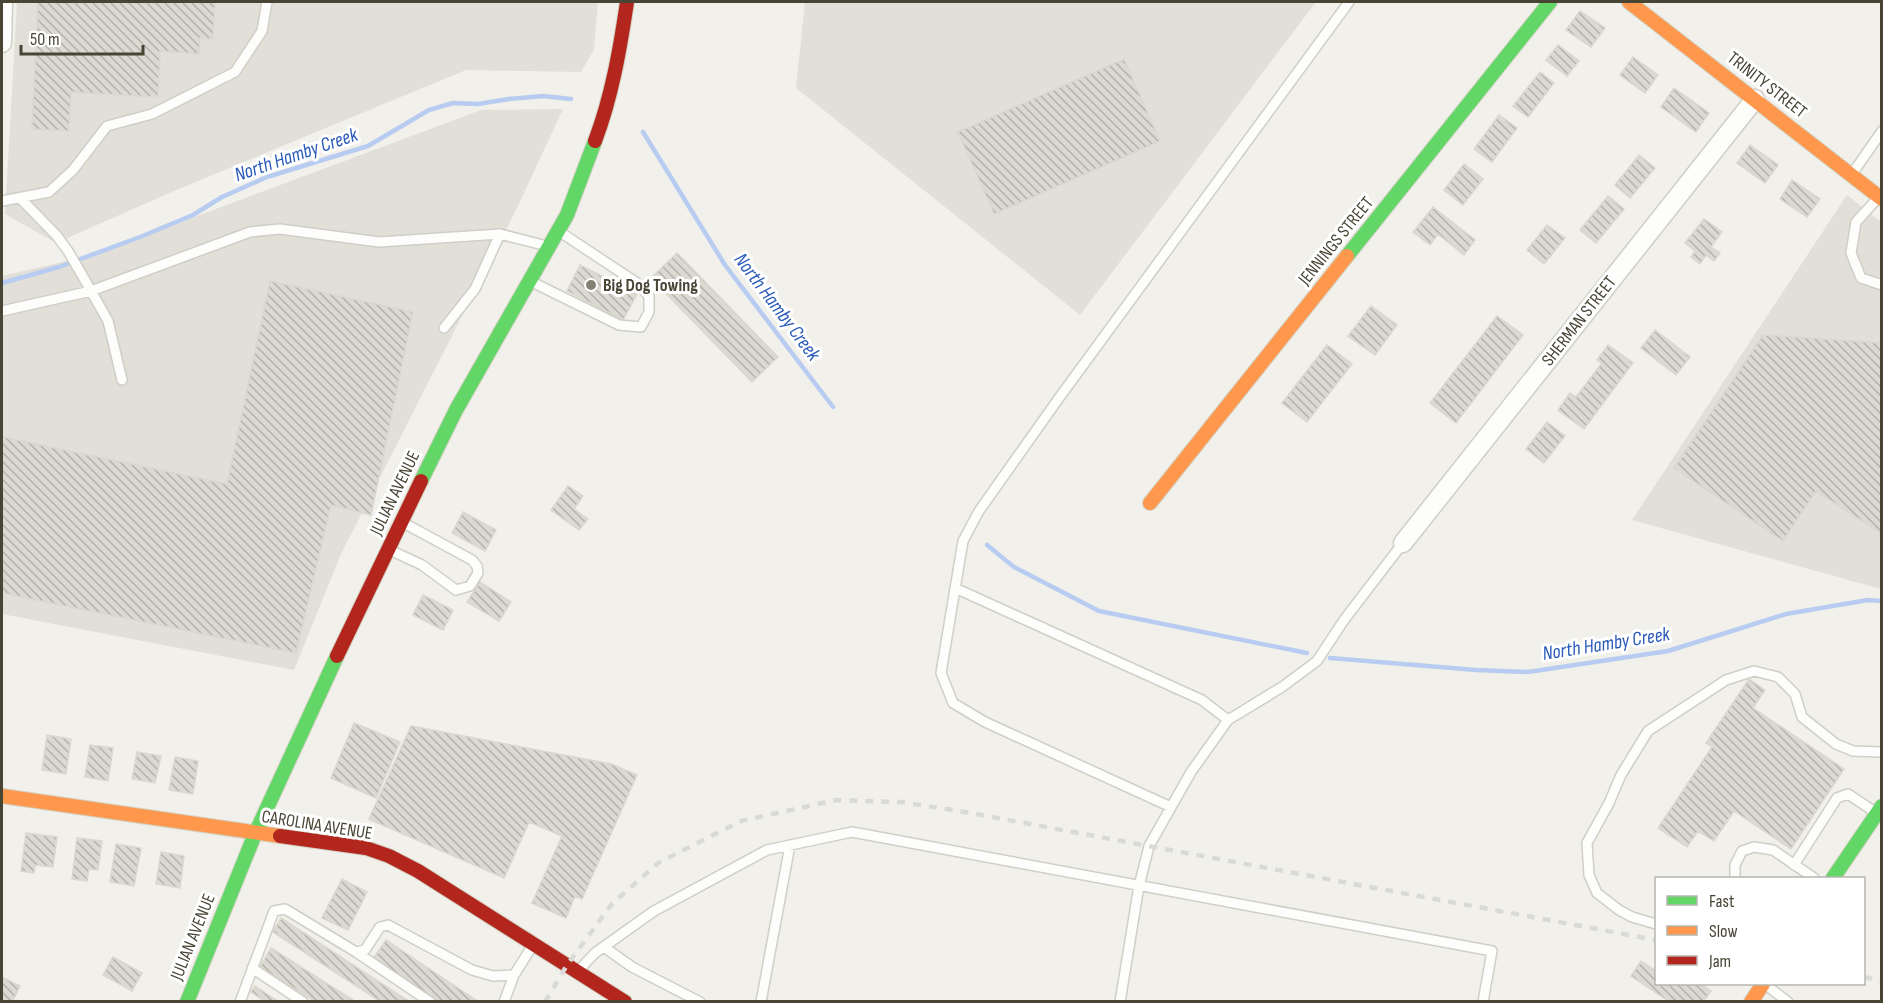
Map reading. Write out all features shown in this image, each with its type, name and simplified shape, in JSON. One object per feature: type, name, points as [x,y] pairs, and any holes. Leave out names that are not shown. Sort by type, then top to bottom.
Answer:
[{"type":"street","points":[[2,43],[3,2]]},
{"type":"street","name":"JULIAN AVENUE","points":[[187,1002],[255,834],[388,549],[456,410],[567,215],[602,128],[622,37],[627,2]]},
{"type":"street","name":"JENNINGS STREET","points":[[1150,503],[1550,2]]},
{"type":"street","name":"TRINITY STREET","points":[[1629,2],[1880,198]]},
{"type":"street","name":"SHERMAN STREET","points":[[1403,543],[1755,99]]},
{"type":"street","name":"CAROLINA AVENUE","points":[[2,796],[255,834],[366,848],[389,856],[418,871],[625,1002]]},
{"type":"street","points":[[1834,877],[1879,810]]},
{"type":"street","points":[[1751,1002],[1762,985]]},
{"type":"lane","points":[[2,201],[49,192],[73,170],[107,126],[152,114],[235,72],[262,31],[267,2]]},
{"type":"lane","points":[[1171,807],[986,722],[953,703],[941,673],[963,541],[979,511],[1066,388],[1349,2]]},
{"type":"lane","points":[[1852,175],[1881,131]]},
{"type":"lane","points":[[20,198],[69,250],[108,321],[122,380]]},
{"type":"lane","points":[[1880,198],[1856,222],[1851,253],[1861,278],[1881,285]]},
{"type":"lane","points":[[2,311],[91,291],[249,232],[280,229],[379,242],[500,234],[550,246]]},
{"type":"lane","points":[[530,281],[619,325],[641,327],[649,312],[649,296],[638,283],[558,231]]},
{"type":"lane","points":[[444,328],[475,289],[500,234]]},
{"type":"lane","points":[[388,549],[422,565],[456,590],[470,586],[478,573],[477,566],[472,560],[402,521]]},
{"type":"lane","points":[[1120,1002],[1139,886],[1149,846],[1191,772],[1228,720],[1282,687],[1317,661],[1344,620],[1403,543]]},
{"type":"lane","points":[[955,588],[1202,700],[1228,720]]},
{"type":"lane","points":[[1655,924],[1632,917],[1619,910],[1597,893],[1588,875],[1587,843],[1621,775],[1648,731],[1726,680],[1754,671],[1778,677],[1795,694],[1802,717],[1836,744],[1853,751],[1881,752]]},
{"type":"lane","points":[[1794,865],[1837,798],[1848,794],[1879,810]]},
{"type":"lane","points":[[578,972],[595,953],[654,911],[767,850],[852,832],[1492,951],[1483,1002]]},
{"type":"lane","points":[[761,1002],[790,844]]},
{"type":"lane","points":[[1735,877],[1735,865],[1742,851],[1754,847],[1773,850],[1811,877]]},
{"type":"lane","points":[[240,1002],[274,911],[285,909],[356,952],[430,1002]]},
{"type":"lane","points":[[356,952],[365,950],[380,927],[388,925],[472,970],[493,976],[514,975]]},
{"type":"lane","points":[[504,1002],[514,975],[534,944]]},
{"type":"lane","points":[[604,947],[632,967],[700,1002]]},
{"type":"lane","points":[[252,968],[303,1002]]},
{"type":"lane","points":[[1764,985],[1788,1002]]},
{"type":"shaded area","points":[[17,2],[598,2],[594,49],[581,72],[466,70],[174,191],[56,243],[5,214]]},
{"type":"shaded area","points":[[805,2],[1316,2],[1080,315],[796,88]]},
{"type":"shaded area","points":[[563,109],[518,206],[341,554],[294,670],[2,614],[2,276],[93,255],[481,110]]},
{"type":"shaded area","points":[[1847,195],[1881,222],[1881,589],[1632,520]]},
{"type":"building","points":[[38,2],[215,2],[213,39],[200,38],[199,54],[160,51],[158,97],[71,92],[69,131],[32,129]]},
{"type":"building","points":[[1580,11],[1605,28],[1591,47],[1566,30]]},
{"type":"building","points":[[1558,45],[1579,61],[1567,76],[1546,60]]},
{"type":"building","points":[[1633,57],[1658,75],[1645,93],[1620,75]]},
{"type":"building","points":[[1124,59],[1160,141],[994,214],[958,132]]},
{"type":"building","points":[[1540,72],[1554,83],[1528,117],[1513,106]]},
{"type":"building","points":[[1674,88],[1709,113],[1696,132],[1661,107]]},
{"type":"building","points":[[1499,115],[1517,128],[1492,162],[1474,149]]},
{"type":"building","points":[[1750,145],[1778,165],[1765,183],[1737,163]]},
{"type":"building","points":[[1639,155],[1655,168],[1630,198],[1615,185]]},
{"type":"building","points":[[1464,164],[1483,179],[1463,205],[1444,190]]},
{"type":"building","points":[[1792,180],[1820,199],[1807,217],[1780,199]]},
{"type":"building","points":[[1608,196],[1624,209],[1596,243],[1580,230]]},
{"type":"building","points":[[1433,207],[1475,240],[1464,255],[1438,234],[1430,245],[1413,232]]},
{"type":"building","points":[[1704,219],[1722,232],[1711,247],[1720,253],[1714,261],[1706,255],[1700,264],[1691,257],[1695,251],[1685,243]]},
{"type":"building","points":[[1547,225],[1565,238],[1544,264],[1527,250]]},
{"type":"building","points":[[677,253],[778,357],[752,382],[651,278]]},
{"type":"building","points":[[580,265],[637,294],[623,320],[567,291]]},
{"type":"building","points":[[270,281],[413,312],[371,515],[331,505],[296,653],[2,593],[2,437],[227,484]]},
{"type":"building","points":[[1371,306],[1397,325],[1375,355],[1348,336]]},
{"type":"building","points":[[1497,316],[1523,335],[1456,423],[1430,403]]},
{"type":"building","points":[[1655,330],[1690,357],[1676,375],[1641,348]]},
{"type":"building","points":[[1763,335],[1882,343],[1882,534],[1816,491],[1783,541],[1674,468]]},
{"type":"building","points":[[1327,345],[1352,364],[1307,422],[1282,403]]},
{"type":"building","points":[[1608,345],[1633,363],[1584,429],[1558,410],[1570,393],[1576,397],[1602,363],[1597,360]]},
{"type":"building","points":[[1547,422],[1565,436],[1544,463],[1526,449]]},
{"type":"building","points":[[568,486],[583,496],[574,509],[588,519],[579,530],[551,510]]},
{"type":"building","points":[[463,512],[496,530],[485,551],[452,533]]},
{"type":"building","points":[[480,582],[511,602],[499,621],[467,602]]},
{"type":"building","points":[[423,595],[453,610],[443,630],[413,615]]},
{"type":"building","points":[[1749,679],[1765,690],[1753,708],[1844,769],[1791,849],[1734,811],[1714,841],[1698,831],[1687,847],[1658,828],[1712,747],[1706,743]]},
{"type":"building","points":[[354,723],[400,742],[376,798],[331,778]]},
{"type":"building","points":[[411,726],[611,764],[637,775],[582,899],[575,896],[566,918],[532,903],[562,836],[529,822],[504,878],[369,819]]},
{"type":"building","points":[[47,735],[71,739],[66,774],[42,770]]},
{"type":"building","points":[[90,745],[113,748],[108,781],[85,777]]},
{"type":"building","points":[[137,752],[161,756],[155,783],[132,779]]},
{"type":"building","points":[[175,757],[198,761],[193,794],[169,790]]},
{"type":"building","points":[[26,833],[57,837],[53,867],[35,865],[34,873],[21,871]]},
{"type":"building","points":[[77,838],[102,841],[98,870],[89,869],[87,881],[72,879]]},
{"type":"building","points":[[116,844],[141,848],[134,886],[110,882]]},
{"type":"building","points":[[161,852],[184,856],[180,888],[156,884]]},
{"type":"building","points":[[342,879],[367,892],[348,930],[322,918]]},
{"type":"building","points":[[281,918],[410,1002],[381,1002],[273,932]]},
{"type":"building","points":[[386,940],[479,1002],[438,1002],[373,959]]},
{"type":"building","points":[[271,948],[356,1002],[316,1002],[260,967]]},
{"type":"building","points":[[113,957],[142,973],[132,991],[103,975]]},
{"type":"building","points":[[1641,961],[1655,970],[1655,985],[1702,985],[1711,991],[1703,1002],[1670,1002],[1631,976]]},
{"type":"building","points":[[2,977],[20,986],[12,1002],[2,1002]]},
{"type":"building","points":[[255,986],[279,1002],[266,1002],[251,992]]},
{"type":"waterway","name":"North Hamby Creek","points":[[2,283],[59,267],[140,237],[193,215],[222,197],[267,177],[368,146],[429,110],[453,103],[478,104],[543,96],[571,99]]},
{"type":"waterway","name":"North Hamby Creek","points":[[643,132],[725,265],[833,407]]},
{"type":"waterway","name":"North Hamby Creek","points":[[987,545],[1014,567],[1099,611],[1307,653]]},
{"type":"waterway","name":"North Hamby Creek","points":[[1330,658],[1528,672],[1668,651],[1786,614],[1868,600],[1882,601]]},
{"type":"railway","points":[[545,1002],[567,965],[611,905],[658,863],[741,821],[836,800],[901,802],[965,812],[1655,940]]},
{"type":"railway","points":[[1865,977],[1882,981]]},
{"type":"traffic: fast","points":[[1347,256],[1550,2]]},
{"type":"traffic: fast","points":[[421,481],[456,410],[567,215],[595,141]]},
{"type":"traffic: fast","points":[[187,1002],[255,834],[337,656]]},
{"type":"traffic: fast","points":[[1834,877],[1882,806]]},
{"type":"traffic: slow","points":[[1629,2],[1882,199]]},
{"type":"traffic: slow","points":[[1150,503],[1347,256]]},
{"type":"traffic: slow","points":[[2,796],[280,836]]},
{"type":"traffic: slow","points":[[1751,1002],[1762,985]]},
{"type":"traffic: jam","points":[[595,141],[611,90],[627,2]]},
{"type":"traffic: jam","points":[[337,656],[421,481]]},
{"type":"traffic: jam","points":[[280,836],[366,848],[389,856],[418,871],[625,1002]]},
{"type":"place","name":"Big Dog Towing","points":[[591,285]]}]
